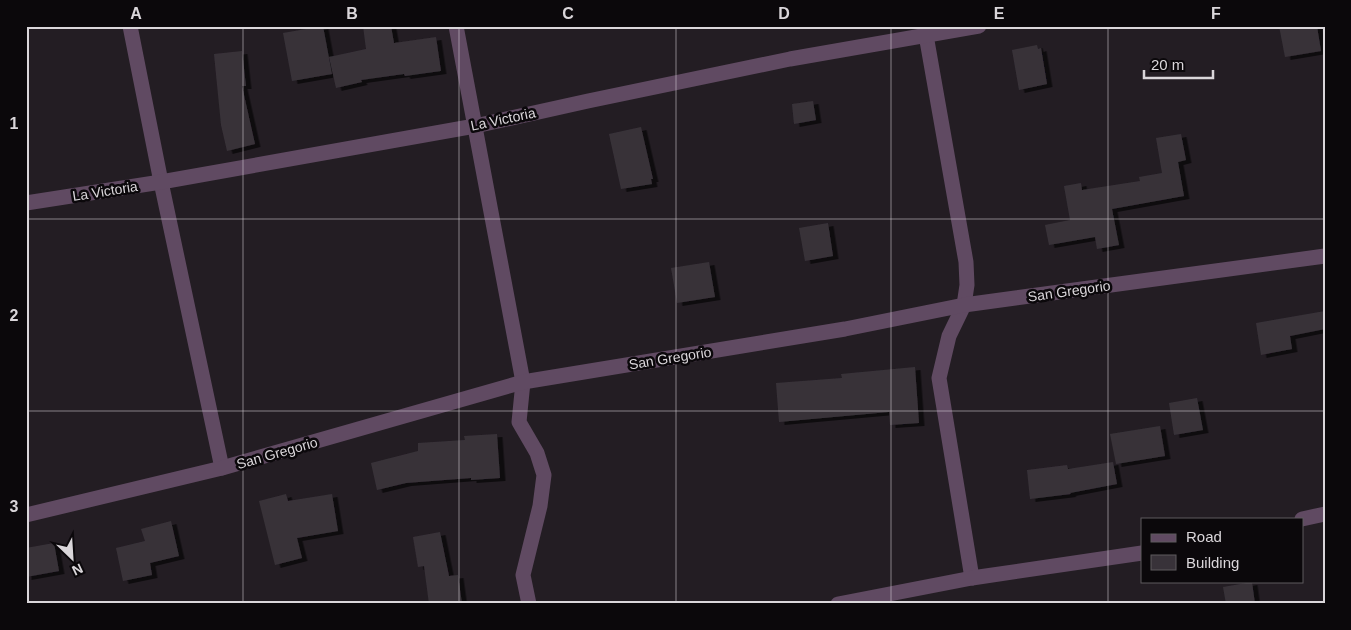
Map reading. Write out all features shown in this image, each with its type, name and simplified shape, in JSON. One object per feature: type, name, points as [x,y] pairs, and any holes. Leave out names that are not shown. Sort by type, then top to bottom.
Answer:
[{"type":"street","points":[[130,26],[222,468]]},
{"type":"street","points":[[456,26],[523,382],[519,422],[537,453],[544,475],[540,506],[523,575],[529,604]]},
{"type":"street","name":"La Victoria","points":[[26,203],[161,182],[475,126],[780,61],[979,26]]},
{"type":"street","points":[[926,35],[966,262],[964,305],[949,336],[939,378],[972,578]]},
{"type":"street","name":"San Gregorio","points":[[26,515],[222,468],[523,382],[845,329],[964,305],[1325,256]]},
{"type":"street","points":[[1304,519],[1325,514]]},
{"type":"street","points":[[838,604],[972,578],[1141,553]]},
{"type":"building","points":[[323,26],[332,74],[292,81],[283,33]]},
{"type":"building","points":[[363,26],[391,26],[394,43],[436,37],[441,71],[361,80],[362,82],[336,88],[329,57],[366,49]]},
{"type":"building","points":[[1279,26],[1317,26],[1321,51],[1285,57]]},
{"type":"building","points":[[1037,45],[1038,49],[1041,48],[1047,84],[1019,90],[1012,50]]},
{"type":"building","points":[[242,51],[246,86],[242,86],[255,144],[227,151],[221,125],[214,54]]},
{"type":"building","points":[[813,101],[816,120],[794,124],[792,104]]},
{"type":"building","points":[[641,127],[653,179],[651,179],[652,184],[621,189],[609,134]]},
{"type":"building","points":[[1181,134],[1186,160],[1178,162],[1184,196],[1112,209],[1119,245],[1097,249],[1095,237],[1049,245],[1045,225],[1070,220],[1064,186],[1081,183],[1082,190],[1140,181],[1139,177],[1162,173],[1156,138]]},
{"type":"building","points":[[828,223],[833,256],[805,261],[799,228]]},
{"type":"building","points":[[709,262],[715,297],[677,303],[671,268]]},
{"type":"building","points":[[1325,311],[1325,329],[1290,336],[1292,349],[1261,355],[1256,323]]},
{"type":"building","points":[[915,367],[919,423],[890,425],[889,412],[779,422],[776,383],[842,378],[841,374]]},
{"type":"building","points":[[1197,398],[1203,430],[1174,435],[1169,403]]},
{"type":"building","points":[[1160,426],[1165,456],[1116,464],[1110,434]]},
{"type":"building","points":[[497,434],[500,478],[471,480],[471,478],[406,483],[377,490],[371,463],[418,451],[418,443],[465,440],[464,436]]},
{"type":"building","points":[[1113,462],[1117,484],[1071,494],[1030,499],[1027,470],[1067,465],[1068,469]]},
{"type":"building","points":[[286,494],[288,501],[332,494],[338,531],[297,538],[302,558],[275,565],[259,501]]},
{"type":"building","points":[[171,521],[179,556],[150,563],[152,575],[123,581],[116,548],[145,541],[141,529]]},
{"type":"building","points":[[440,532],[449,576],[458,575],[462,604],[429,604],[424,566],[418,567],[413,537]]},
{"type":"building","points":[[54,543],[59,571],[26,577],[26,548]]},
{"type":"building","points":[[1252,582],[1255,604],[1226,604],[1223,587]]}]
